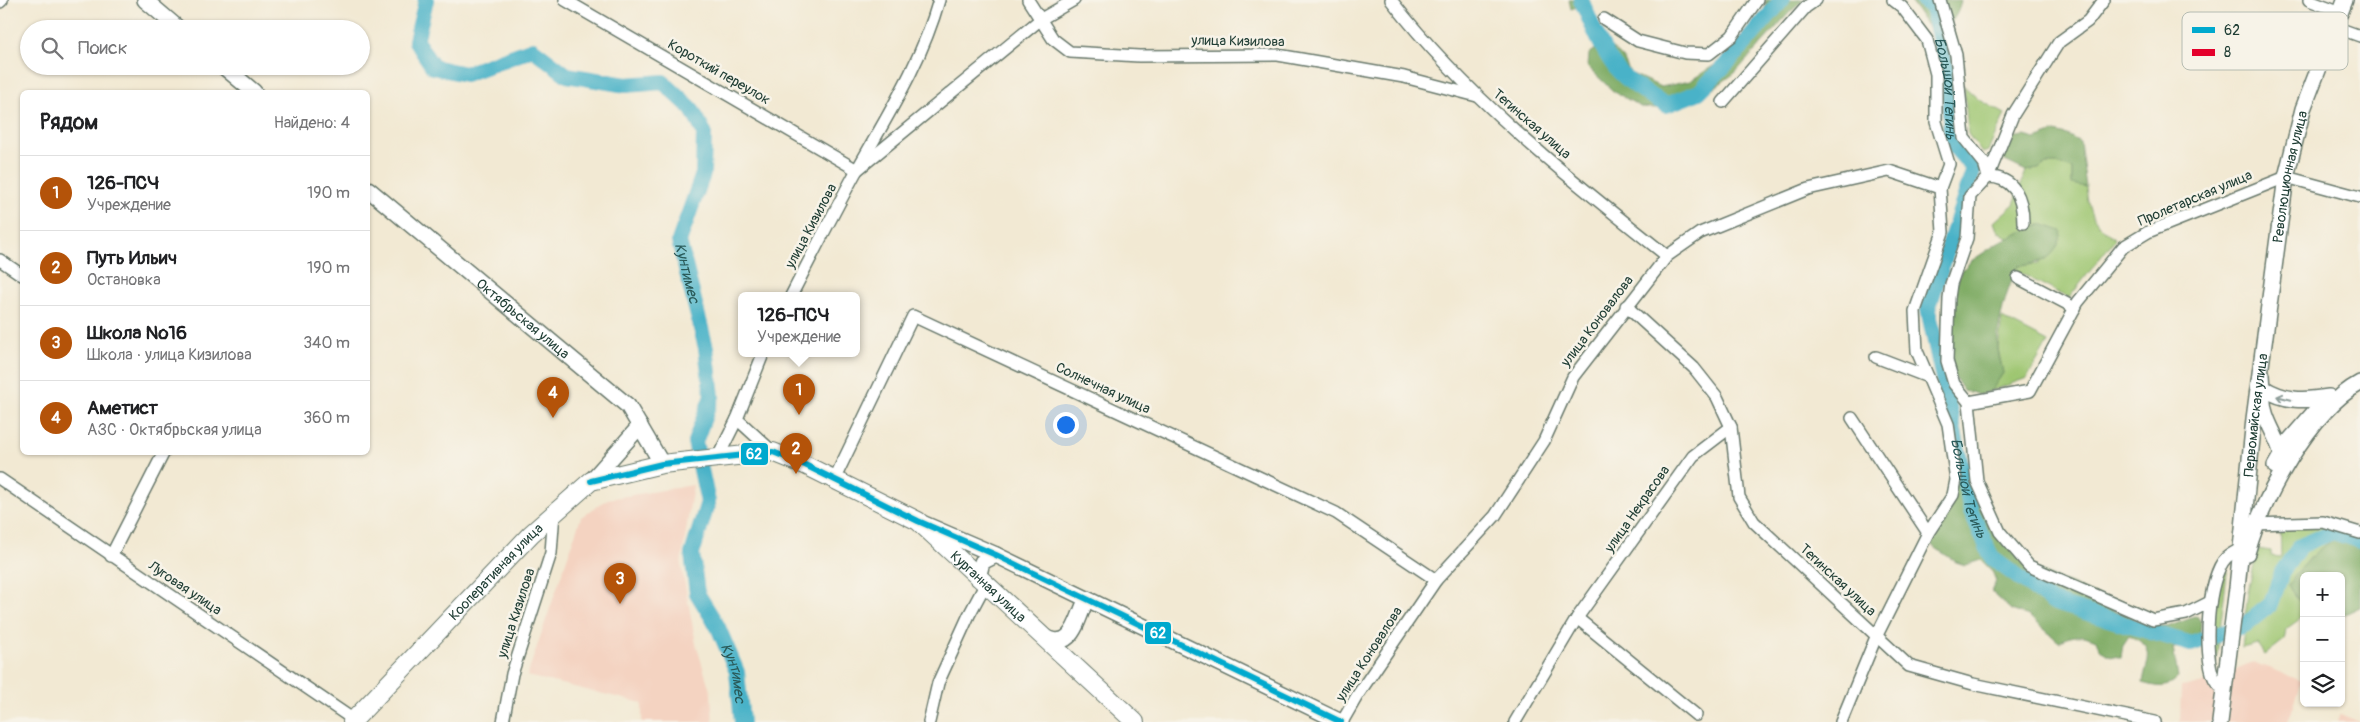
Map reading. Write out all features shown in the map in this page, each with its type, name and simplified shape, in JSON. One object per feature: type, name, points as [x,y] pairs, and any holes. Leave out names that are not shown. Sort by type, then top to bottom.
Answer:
[{"type":"main road","points":[[591,481],[662,464],[773,452],[918,521]]},
{"type":"main road","name":"Кооперативная улица","points":[[353,721],[554,512],[591,481]]},
{"type":"main road","name":"Курганная улица","points":[[918,521],[1135,722]]},
{"type":"street","points":[[145,0],[168,20]]},
{"type":"street","name":"Короткий переулок","points":[[565,0],[857,170]]},
{"type":"street","name":"улица Кизилова","points":[[793,292],[857,170],[914,68],[930,34],[939,0]]},
{"type":"street","name":"улица Кизилова","points":[[1028,0],[1053,39],[1070,52],[1139,56],[1278,55],[1404,77],[1477,96]]},
{"type":"street","name":"улица Кизилова","points":[[857,170],[1041,19],[1074,0]]},
{"type":"street","name":"Тегинская улица","points":[[1391,0],[1420,38],[1477,96],[1579,186],[1667,256]]},
{"type":"street","points":[[1604,19],[1638,41],[1686,53],[1709,54],[1732,36],[1757,0]]},
{"type":"street","points":[[1723,102],[1806,7],[1816,0]]},
{"type":"street","points":[[1841,722],[1876,637],[1928,533],[1953,495],[1956,480],[1948,424],[1917,351],[1915,312],[1943,232],[1940,188],[1950,164],[1936,122],[1936,74],[1927,40],[1902,7],[1893,0]]},
{"type":"street","points":[[1940,0],[1956,55],[1964,138],[1984,164],[1988,177]]},
{"type":"street","points":[[2104,0],[2088,21],[2059,42],[2013,116],[1988,177],[1970,196],[1967,238],[1951,284],[1949,298],[1947,361],[1954,384],[1969,402],[1977,481],[2000,532],[2029,566],[2153,620],[2186,614],[2210,602]]},
{"type":"street","points":[[2309,0],[2343,6]]},
{"type":"street","points":[[2348,32],[2360,36]]},
{"type":"street","name":"Революционная улица","points":[[2261,361],[2286,176],[2303,108],[2318,70]]},
{"type":"street","points":[[234,75],[252,90]]},
{"type":"street","name":"улица Коновалова","points":[[1342,722],[1357,696],[1436,580],[1495,516],[1544,441],[1573,377],[1626,306],[1667,256],[1700,233],[1808,189],[1889,171],[1940,188]]},
{"type":"street","points":[[2286,176],[2360,198]]},
{"type":"street","name":"Пролетарская улица","points":[[1969,402],[2030,390],[2075,308],[2123,247],[2148,232],[2286,176]]},
{"type":"street","points":[[1988,177],[2010,182],[2016,189],[2023,210],[2023,223]]},
{"type":"street","name":"Октябрьская улица","points":[[370,191],[628,406],[662,464]]},
{"type":"street","points":[[0,260],[20,274]]},
{"type":"street","points":[[2018,278],[2075,308]]},
{"type":"street","name":"Тегинская улица","points":[[1626,306],[1694,368],[1717,397],[1731,428],[1739,497],[1754,522],[1876,637],[1910,666],[1973,684],[2155,722]]},
{"type":"street","name":"Солнечная улица","points":[[834,480],[913,316],[1336,514],[1436,580]]},
{"type":"street","points":[[718,457],[737,419],[762,357]]},
{"type":"street","points":[[1876,357],[1928,377]]},
{"type":"street","name":"Первомайская улица","points":[[2261,361],[2263,388],[2276,396],[2303,401],[2335,398]]},
{"type":"street","name":"Первомайская улица","points":[[2220,722],[2238,588],[2261,361]]},
{"type":"street","name":"Первомайская улица","points":[[2238,588],[2255,524],[2281,474],[2335,398],[2356,385]]},
{"type":"street","points":[[2263,388],[2262,403],[2266,417],[2282,454],[2284,464],[2281,474]]},
{"type":"street","points":[[2224,690],[2214,678],[2210,655],[2208,622],[2213,581],[2225,559],[2242,548],[2246,529],[2260,491],[2282,454],[2304,422],[2335,398]]},
{"type":"street","points":[[1852,418],[1928,533]]},
{"type":"street","points":[[737,419],[773,452]]},
{"type":"street","points":[[2254,419],[2264,438],[2276,452],[2282,454],[2296,448],[2306,438]]},
{"type":"street","name":"Кооперативная улица","points":[[591,481],[640,426]]},
{"type":"street","name":"улица Некрасова","points":[[1515,722],[1577,618],[1693,456],[1731,428]]},
{"type":"street","points":[[111,556],[162,455]]},
{"type":"street","name":"Луговая улица","points":[[0,479],[353,721]]},
{"type":"street","name":"улица Кизилова","points":[[502,722],[512,674],[551,553],[554,512]]},
{"type":"street","points":[[918,521],[996,555],[1342,722]]},
{"type":"street","points":[[2255,524],[2323,522],[2360,533]]},
{"type":"street","points":[[929,722],[938,683],[982,581],[982,562],[996,555]]},
{"type":"street","points":[[1084,674],[1073,659],[1069,636],[1086,600]]},
{"type":"street","points":[[1577,618],[1696,715]]},
{"type":"street","name":"Курганная улица","points":[[1037,632],[1053,642],[1059,643],[1069,636]]},
{"type":"shaded area","points":[[693,485],[681,564],[696,644],[711,694],[713,722],[642,722],[642,703],[527,676],[581,517],[608,499]]},
{"type":"shaded area","points":[[2253,662],[2300,680],[2300,687],[2288,722],[2180,722],[2181,687],[2200,684]]},
{"type":"shaded area","points":[[2340,714],[2360,722],[2337,722]]},
{"type":"green space","points":[[1569,0],[1590,0],[1589,3],[1571,9]]},
{"type":"green space","points":[[1766,0],[1804,0],[1790,12],[1735,73],[1694,102],[1670,109],[1641,107],[1613,91],[1588,67],[1589,54],[1597,48],[1609,45],[1623,58],[1630,73],[1661,87],[1690,81],[1724,59],[1735,59],[1755,42],[1763,27]]},
{"type":"green space","points":[[1910,0],[1961,0],[1958,12],[1952,22],[1943,30],[1933,35]]},
{"type":"green space","points":[[1964,86],[1978,99],[2005,114],[1988,151],[1982,153],[1968,134]]},
{"type":"green space","points":[[2055,132],[2067,135],[2080,142],[2086,187],[2072,184],[2072,169],[2057,164],[2047,164],[2038,169],[2026,171],[2003,160],[2002,153],[2009,138],[2025,136],[2035,139]]},
{"type":"green space","points":[[2047,164],[2057,164],[2072,169],[2072,183],[2086,187],[2093,217],[2115,239],[2069,298],[2016,271],[2018,266],[2039,264],[2041,224],[2008,238],[1997,230],[1994,222],[2014,204],[2026,171],[2038,169]]},
{"type":"green space","points":[[2041,224],[2062,231],[2060,240],[2048,258],[2018,266],[2014,274],[2006,296],[1998,330],[1998,350],[2003,373],[1991,391],[1980,395],[1963,390],[1951,372],[1951,302],[1961,271],[1971,261],[2003,240]]},
{"type":"green space","points":[[2002,318],[2048,342],[2027,378],[1991,391],[2003,373],[1998,348]]},
{"type":"green space","points":[[1956,480],[1977,481],[2000,532],[2029,566],[2111,601],[2112,610],[2121,614],[2126,613],[2137,620],[2167,627],[2197,616],[2201,622],[2199,646],[2173,648],[2178,677],[2166,686],[2153,686],[2143,683],[2148,660],[2147,649],[2138,640],[2129,636],[2123,645],[2121,657],[2106,653],[2100,648],[2096,640],[2086,637],[2073,636],[2059,642],[2029,616],[2011,610],[1991,591],[1996,581],[1992,571],[1981,560],[1965,565],[1956,562],[1930,544],[1928,533]]},
{"type":"green space","points":[[2280,523],[2350,528],[2310,558],[2288,585],[2300,602],[2300,619],[2286,629],[2284,640],[2265,655],[2257,644],[2242,648],[2248,591],[2258,549],[2271,551],[2271,556],[2281,557]]},
{"type":"green space","points":[[2350,528],[2360,533],[2360,607],[2345,614],[2345,572],[2300,572],[2300,602],[2288,585],[2301,568],[2332,540]]},
{"type":"green space","points":[[2224,569],[2227,572],[2216,663],[2213,657],[2213,597]]},
{"type":"waterway","name":"Кунтимес","points":[[426,0],[416,41],[433,67],[465,74],[533,49],[567,75],[626,85],[663,82],[691,108],[704,132],[703,174],[679,241],[706,348],[712,396],[695,442],[708,502],[692,554],[697,593],[718,627],[737,672],[742,722]]},
{"type":"waterway","name":"Большой Тегинь","points":[[1581,0],[1600,43],[1615,67],[1632,83],[1666,105],[1699,92],[1736,54],[1782,0]]},
{"type":"waterway","name":"Большой Тегинь","points":[[1923,0],[1932,8],[1949,78],[1951,143],[1974,169],[1928,309],[1971,511],[1992,558],[2052,602],[2191,644],[2245,625],[2271,604],[2282,572],[2300,546],[2333,532],[2360,541]]},
{"type":"transit line","name":"62","points":[[591,481],[662,464],[773,452],[805,465],[918,521],[996,555],[1341,722]]},
{"type":"place","name":"126-ПСЧ","points":[[799,415]]},
{"type":"place","name":"Аметист","points":[[553,418]]},
{"type":"place","name":"Путь Ильич","points":[[796,474]]},
{"type":"place","name":"Школа №16","points":[[620,604]]}]
